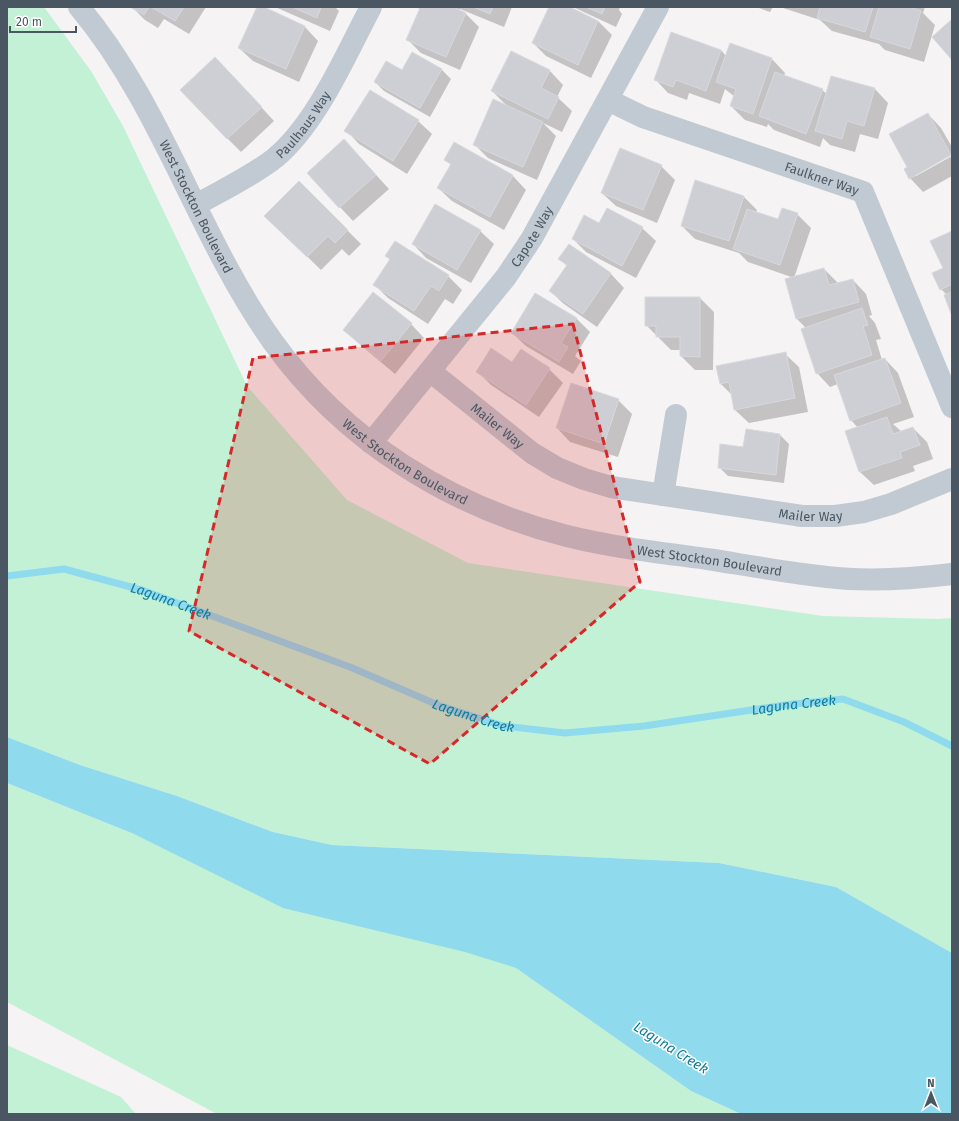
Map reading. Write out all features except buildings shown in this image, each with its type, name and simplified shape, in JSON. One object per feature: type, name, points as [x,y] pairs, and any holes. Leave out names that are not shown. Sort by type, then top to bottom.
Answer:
[{"type":"street","name":"West Stockton Boulevard","points":[[79,7],[94,24],[123,67],[245,300],[274,344],[308,384],[345,422],[371,443],[415,474],[469,503],[519,523],[569,537],[828,577],[890,580],[952,574]]},
{"type":"street","name":"Paulhaus Way","points":[[196,205],[252,174],[275,158],[295,138],[312,116],[371,7]]},
{"type":"street","name":"Capote Way","points":[[371,443],[506,277],[532,238],[658,7]]},
{"type":"street","name":"Faulkner Way","points":[[608,100],[643,117],[863,192],[952,408]]},
{"type":"street","name":"Mailer Way","points":[[430,371],[532,453],[557,468],[584,479],[612,487],[802,516],[835,516],[864,512],[891,504],[952,479]]},
{"type":"street","points":[[663,495],[676,415]]},
{"type":"highlighted area","points":[[573,324],[640,582],[430,764],[189,631],[253,358]]},
{"type":"green space","points":[[7,7],[44,7],[91,71],[123,126],[247,386],[347,500],[468,563],[823,616],[938,619],[952,618],[952,953],[836,887],[719,863],[332,845],[273,832],[177,796],[80,765],[7,737]]},
{"type":"green space","points":[[7,783],[134,834],[516,968],[691,1091],[741,1114],[217,1114],[7,1002]]},
{"type":"green space","points":[[7,1045],[121,1097],[136,1114],[7,1114]]},
{"type":"water","points":[[7,737],[80,765],[177,796],[273,832],[332,845],[719,863],[836,887],[952,953],[952,1114],[741,1114],[691,1091],[516,968],[465,952],[283,908],[134,834],[7,783]]},
{"type":"waterway","name":"Laguna Creek","points":[[7,576],[64,569],[142,590],[350,667],[438,705],[503,726],[565,733],[644,726],[785,705],[843,699],[904,722],[952,746]]}]
